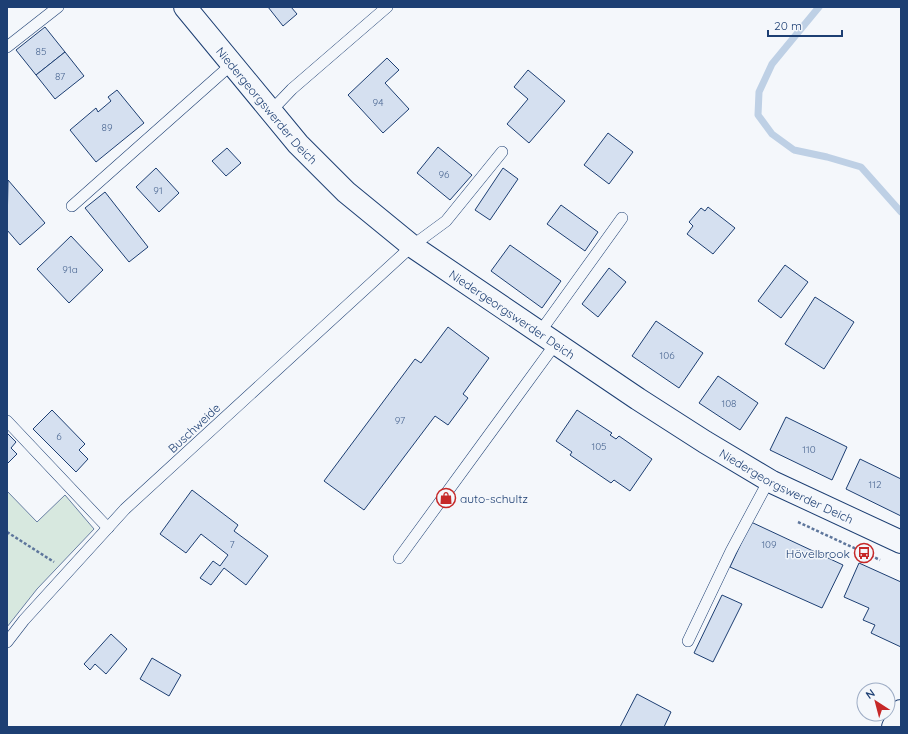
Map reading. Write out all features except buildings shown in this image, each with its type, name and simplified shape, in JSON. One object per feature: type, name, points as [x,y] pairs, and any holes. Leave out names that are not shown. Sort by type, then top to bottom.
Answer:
[{"type":"street","name":"Niedergeorgswerder Deich","points":[[192,9],[232,64],[298,144],[346,192],[412,246],[698,438],[769,480],[901,542]]},
{"type":"street","points":[[893,727],[901,711]]},
{"type":"lane","points":[[7,47],[58,7]]},
{"type":"lane","points":[[271,111],[292,89],[387,7]]},
{"type":"lane","points":[[72,206],[232,64]]},
{"type":"lane","name":"Buschweide","points":[[7,642],[24,620],[125,509],[412,246],[446,221],[502,152]]},
{"type":"lane","points":[[399,558],[548,338],[622,218]]},
{"type":"lane","points":[[7,421],[108,528]]},
{"type":"lane","points":[[688,641],[731,551],[769,480]]},
{"type":"path","points":[[7,532],[69,571]]},
{"type":"shaded area","points":[[7,491],[37,522],[65,495],[94,529],[37,589],[7,627]]},
{"type":"waterway","points":[[819,7],[772,64],[759,92],[758,115],[772,134],[794,150],[827,157],[861,167],[901,212]]},
{"type":"place","name":"auto-schultz","points":[[446,498]]},
{"type":"place","name":"Hövelbrook","points":[[864,553]]}]
